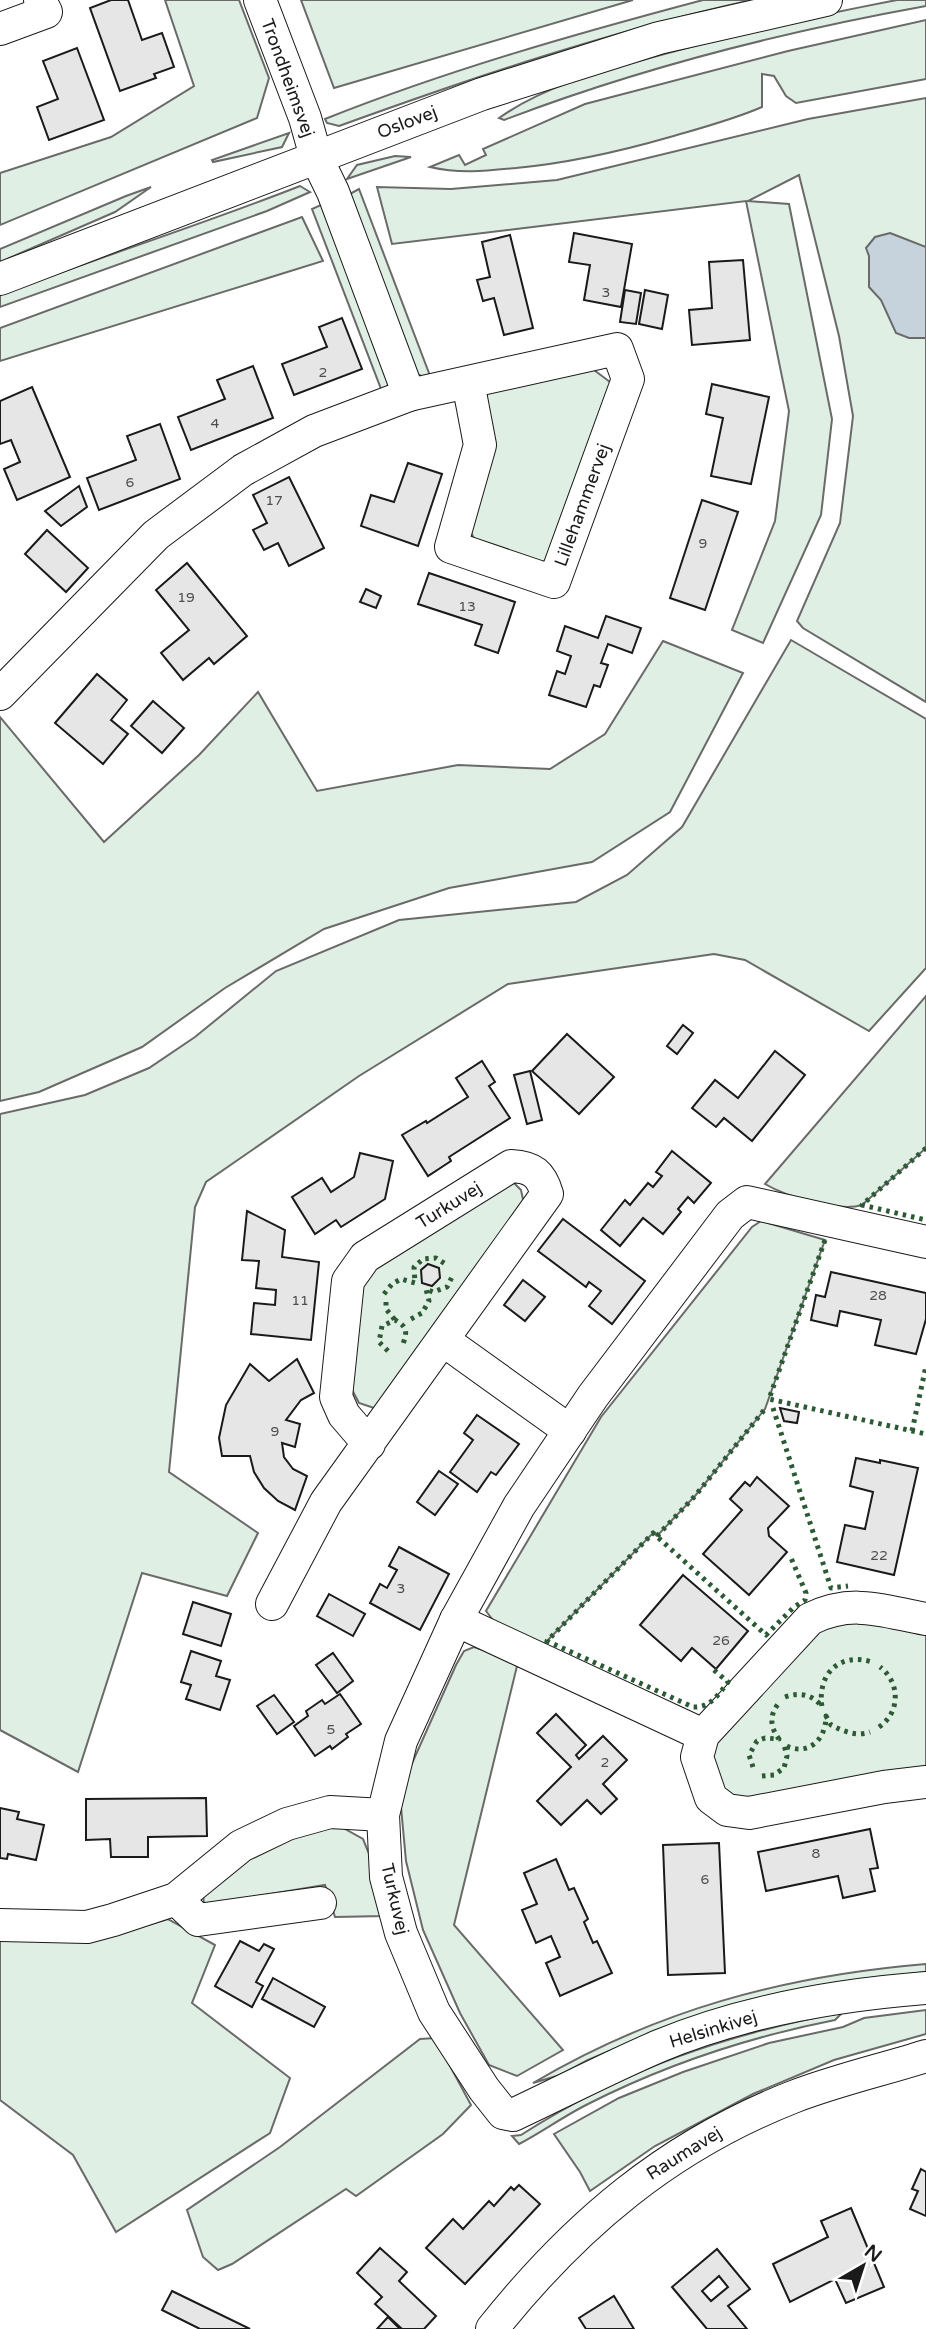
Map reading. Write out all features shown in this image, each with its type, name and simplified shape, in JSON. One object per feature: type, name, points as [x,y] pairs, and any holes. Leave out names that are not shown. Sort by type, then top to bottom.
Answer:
[{"type":"street","points":[[0,29],[46,12],[40,0]]},
{"type":"street","name":"Trondheimsvej","points":[[260,0],[305,118],[316,157]]},
{"type":"street","name":"Oslovej","points":[[0,279],[482,94],[659,38],[826,0]]},
{"type":"street","points":[[316,157],[333,192],[409,395]]},
{"type":"street","name":"Lillehammervej","points":[[1,693],[156,535],[243,470],[314,431],[409,395],[617,349],[628,379],[554,582],[451,547],[480,445],[468,382]]},
{"type":"street","name":"Turkuvej","points":[[272,1604],[326,1502],[369,1444],[547,1194],[537,1172],[511,1166],[365,1257],[348,1281],[336,1397],[344,1415],[369,1444]]},
{"type":"street","name":"Turkuvej","points":[[513,2115],[503,2113],[484,2089],[434,2012],[401,1933],[386,1877],[383,1815],[401,1741],[456,1620],[519,1506],[593,1396],[730,1215],[747,1202],[926,1242]]},
{"type":"street","points":[[443,1340],[570,1431]]},
{"type":"street","points":[[926,1619],[852,1605],[828,1610],[810,1619],[703,1735],[697,1757],[711,1798],[727,1810],[749,1813],[884,1787],[926,1782]]},
{"type":"street","points":[[456,1620],[703,1735]]},
{"type":"street","points":[[0,1925],[87,1927],[176,1899],[241,1846],[287,1824],[330,1812],[383,1815]]},
{"type":"street","points":[[176,1899],[198,1920],[320,1903]]},
{"type":"street","name":"Helsinkivej","points":[[513,2115],[661,2046],[744,2018],[829,1999],[926,1988]]},
{"type":"street","name":"Raumavej","points":[[492,2329],[536,2276],[599,2213],[648,2175],[705,2138],[740,2119],[836,2081],[926,2056]]},
{"type":"green space","points":[[165,0],[239,0],[269,78],[257,118],[0,225],[0,173],[111,137],[194,86]]},
{"type":"green space","points":[[301,0],[633,0],[334,88]]},
{"type":"green space","points":[[703,0],[752,0],[699,12],[543,56],[339,126],[327,123],[325,119],[512,54]]},
{"type":"green space","points":[[897,0],[926,0],[926,6],[818,27],[712,53],[607,84],[504,120],[499,118],[536,96],[616,67],[747,33]]},
{"type":"green space","points":[[926,20],[926,79],[796,103],[786,96],[774,76],[762,74],[762,107],[716,124],[593,156],[536,166],[473,171],[430,167],[459,155],[465,165],[486,155],[483,149],[585,104],[788,51]]},
{"type":"green space","points":[[926,98],[926,702],[803,628],[797,621],[840,523],[853,416],[839,336],[799,175],[748,201],[789,204],[832,419],[821,515],[763,643],[732,630],[775,521],[789,411],[746,201],[392,244],[377,187],[451,189],[557,180],[808,119]]},
{"type":"green space","points":[[289,133],[282,147],[213,162],[212,160]]},
{"type":"green space","points":[[395,156],[411,157],[347,179],[357,165]]},
{"type":"green space","points":[[300,186],[310,192],[267,211],[0,307],[0,295]]},
{"type":"green space","points":[[151,187],[115,212],[0,262],[0,249]]},
{"type":"green space","points":[[359,189],[432,381],[417,374],[348,195]]},
{"type":"green space","points":[[323,204],[390,381],[383,394],[312,209]]},
{"type":"green space","points":[[302,217],[323,261],[0,361],[0,328]]},
{"type":"green space","points":[[590,367],[614,385],[545,561],[534,563],[475,540],[469,529],[484,399],[490,389]]},
{"type":"green space","points":[[791,640],[926,719],[926,968],[869,1031],[745,960],[714,954],[508,984],[359,1076],[206,1182],[195,1207],[169,1472],[258,1533],[227,1596],[142,1573],[78,1772],[0,1730],[0,1114],[85,1095],[149,1068],[195,1037],[276,971],[399,920],[576,902],[627,875],[682,827]]},
{"type":"green space","points":[[663,641],[743,673],[670,812],[592,862],[449,888],[324,929],[225,988],[142,1047],[39,1092],[0,1101],[0,717],[104,842],[199,755],[258,692],[317,791],[458,765],[550,769],[605,734]]},
{"type":"green space","points":[[926,996],[926,1148],[862,1205],[852,1207],[813,1202],[765,1184]]},
{"type":"green space","points":[[512,1181],[521,1190],[524,1204],[380,1410],[359,1403],[350,1386],[364,1277],[370,1267]]},
{"type":"green space","points":[[761,1221],[825,1240],[765,1409],[695,1496],[657,1536],[653,1533],[543,1645],[496,1624],[486,1611],[601,1417],[752,1227]]},
{"type":"green space","points":[[841,1619],[926,1628],[926,1768],[735,1800],[716,1785],[712,1741],[809,1633]]},
{"type":"green space","points":[[474,1647],[518,1662],[454,1925],[563,2050],[517,2076],[489,2065],[460,2013],[423,1930],[406,1861],[401,1807],[409,1770],[456,1665],[464,1651]]},
{"type":"green space","points":[[336,1824],[363,1839],[372,1861],[384,1916],[335,1917],[325,1885],[204,1905],[203,1894],[255,1851]]},
{"type":"green space","points":[[168,1919],[215,1945],[192,2003],[290,2078],[270,2133],[116,2232],[73,2155],[0,2100],[0,1939],[97,1940]]},
{"type":"green space","points":[[926,1964],[926,1972],[834,1983],[749,2000],[664,2028],[588,2060],[560,2075],[533,2083],[627,2035],[722,2001],[822,1977]]},
{"type":"green space","points":[[926,2010],[926,2034],[834,2060],[753,2094],[655,2146],[590,2191],[554,2134],[619,2098],[683,2072],[769,2043],[843,2027],[864,2018]]},
{"type":"green space","points":[[843,2012],[835,2020],[709,2053],[648,2076],[579,2109],[519,2144],[512,2136],[521,2135],[598,2091],[676,2057],[757,2032]]},
{"type":"green space","points":[[435,2038],[471,2105],[443,2134],[356,2196],[346,2189],[232,2264],[218,2270],[203,2257],[187,2210],[280,2147],[420,2039]]},
{"type":"shaded area","points":[[890,233],[926,247],[926,338],[909,338],[896,333],[881,300],[869,287],[869,256],[866,248],[875,237]]},
{"type":"building","points":[[111,0],[128,0],[142,40],[162,33],[174,67],[154,74],[156,78],[120,91],[90,8]]},
{"type":"building","points":[[77,48],[104,120],[49,140],[37,107],[58,99],[43,61]]},
{"type":"building","points":[[574,233],[632,244],[621,307],[584,300],[590,265],[569,262]]},
{"type":"building","points":[[510,235],[533,328],[504,335],[494,298],[483,301],[477,280],[490,277],[482,242]]},
{"type":"building","points":[[743,260],[750,340],[692,345],[689,310],[712,308],[709,262]]},
{"type":"building","points":[[625,290],[641,293],[636,324],[620,322]]},
{"type":"building","points":[[645,290],[668,295],[662,329],[639,324]]},
{"type":"building","points":[[342,318],[362,369],[294,395],[282,364],[327,347],[319,327]]},
{"type":"building","points":[[253,366],[273,418],[191,450],[178,417],[225,399],[217,380]]},
{"type":"building","points":[[712,384],[769,397],[751,484],[711,476],[723,418],[706,414]]},
{"type":"building","points":[[32,387],[70,477],[17,500],[4,469],[20,462],[11,440],[0,444],[0,401]]},
{"type":"building","points":[[160,424],[180,479],[99,510],[87,478],[136,460],[127,436]]},
{"type":"building","points":[[408,463],[442,474],[418,546],[361,526],[371,495],[394,502]]},
{"type":"building","points":[[289,477],[324,548],[289,566],[278,543],[264,550],[253,530],[267,523],[253,495]]},
{"type":"building","points":[[79,486],[87,507],[61,526],[45,511]]},
{"type":"building","points":[[702,500],[738,512],[705,610],[670,598]]},
{"type":"building","points":[[47,530],[88,568],[66,592],[25,554]]},
{"type":"building","points":[[187,563],[247,636],[214,664],[209,658],[183,680],[161,653],[189,630],[156,590]]},
{"type":"building","points":[[429,573],[515,602],[498,653],[475,645],[482,625],[418,604]]},
{"type":"building","points":[[366,589],[381,596],[376,608],[360,602]]},
{"type":"building","points":[[606,616],[641,628],[632,653],[608,644],[601,663],[608,665],[600,687],[594,685],[586,707],[549,695],[557,671],[565,674],[571,656],[557,651],[565,626],[598,638]]},
{"type":"building","points":[[97,674],[127,700],[111,720],[128,734],[103,764],[55,723]]},
{"type":"building","points":[[153,701],[184,728],[162,753],[131,726]]},
{"type":"building","points":[[683,1025],[693,1033],[677,1054],[667,1046]]},
{"type":"building","points":[[567,1034],[614,1077],[579,1114],[532,1071]]},
{"type":"building","points":[[775,1051],[805,1075],[752,1141],[724,1118],[716,1127],[692,1108],[715,1080],[738,1098]]},
{"type":"building","points":[[482,1061],[495,1082],[489,1086],[510,1118],[449,1157],[451,1161],[428,1176],[402,1135],[468,1097],[456,1078]]},
{"type":"building","points":[[530,1071],[542,1120],[527,1124],[514,1075]]},
{"type":"building","points":[[672,1151],[711,1183],[694,1203],[688,1197],[678,1209],[681,1212],[663,1234],[643,1218],[620,1246],[601,1230],[625,1200],[630,1205],[648,1183],[653,1187],[662,1176],[656,1172]]},
{"type":"building","points":[[360,1153],[393,1161],[385,1199],[341,1227],[336,1220],[315,1234],[292,1197],[322,1178],[331,1192],[354,1177]]},
{"type":"building","points":[[247,1211],[285,1230],[282,1257],[319,1262],[311,1340],[251,1334],[254,1303],[275,1305],[276,1290],[256,1288],[259,1261],[242,1260]]},
{"type":"building","points":[[563,1219],[645,1281],[612,1324],[589,1306],[601,1291],[589,1282],[586,1287],[538,1251]]},
{"type":"building","points":[[428,1264],[439,1268],[440,1278],[432,1286],[422,1283],[421,1270]]},
{"type":"building","points":[[831,1272],[926,1293],[926,1319],[916,1354],[875,1345],[881,1320],[840,1311],[837,1326],[811,1320],[816,1295],[825,1297]]},
{"type":"building","points":[[523,1280],[545,1297],[525,1321],[504,1305]]},
{"type":"building","points":[[297,1359],[314,1393],[301,1400],[286,1420],[300,1424],[295,1447],[282,1443],[284,1457],[293,1469],[307,1476],[295,1510],[278,1501],[264,1488],[254,1472],[250,1456],[222,1456],[219,1438],[226,1405],[250,1364],[269,1381]]},
{"type":"building","points":[[780,1408],[799,1412],[797,1423],[784,1421]]},
{"type":"building","points":[[477,1415],[519,1444],[496,1475],[491,1472],[477,1492],[450,1472],[473,1440],[464,1433]]},
{"type":"building","points":[[856,1458],[918,1468],[894,1575],[837,1562],[845,1525],[865,1529],[873,1492],[850,1486]]},
{"type":"building","points":[[439,1471],[458,1484],[435,1515],[417,1502]]},
{"type":"building","points":[[757,1477],[789,1506],[768,1528],[769,1536],[787,1552],[749,1595],[703,1554],[742,1510],[730,1499],[745,1482],[750,1486]]},
{"type":"building","points":[[399,1547],[449,1574],[420,1630],[370,1603],[380,1584],[387,1588],[397,1570],[389,1566]]},
{"type":"building","points":[[683,1575],[748,1631],[716,1669],[692,1648],[681,1661],[640,1625]]},
{"type":"building","points":[[329,1594],[365,1614],[353,1636],[317,1616]]},
{"type":"building","points":[[193,1602],[231,1614],[221,1646],[183,1634]]},
{"type":"building","points":[[191,1651],[221,1661],[216,1676],[230,1680],[220,1710],[186,1699],[191,1685],[181,1682]]},
{"type":"building","points":[[333,1653],[353,1681],[337,1693],[316,1665]]},
{"type":"building","points":[[340,1694],[361,1724],[346,1734],[348,1737],[332,1749],[330,1746],[315,1756],[294,1726],[308,1716],[306,1711],[322,1700],[325,1704]]},
{"type":"building","points":[[274,1695],[294,1722],[277,1734],[257,1706]]},
{"type":"building","points":[[556,1714],[586,1745],[576,1755],[579,1759],[603,1736],[627,1760],[603,1784],[617,1799],[601,1814],[587,1800],[561,1825],[537,1801],[571,1767],[537,1733]]},
{"type":"building","points":[[206,1798],[207,1836],[148,1837],[148,1857],[111,1857],[110,1839],[86,1840],[86,1799]]},
{"type":"building","points":[[0,1808],[19,1812],[17,1819],[44,1825],[36,1860],[8,1854],[7,1859],[0,1858]]},
{"type":"building","points":[[870,1829],[878,1868],[870,1869],[875,1891],[843,1898],[838,1876],[766,1891],[758,1852]]},
{"type":"building","points":[[719,1843],[725,1973],[668,1975],[663,1845]]},
{"type":"building","points":[[556,1859],[569,1890],[574,1888],[588,1919],[584,1922],[593,1943],[597,1941],[612,1973],[560,1996],[546,1963],[560,1957],[551,1936],[536,1943],[522,1910],[537,1904],[524,1873]]},
{"type":"building","points":[[240,1941],[259,1951],[264,1944],[274,1949],[256,1982],[263,1986],[252,2007],[215,1986]]},
{"type":"building","points":[[273,1978],[325,2007],[314,2027],[262,1999]]},
{"type":"building","points":[[921,2169],[926,2172],[926,2216],[910,2209],[918,2191],[912,2189]]},
{"type":"building","points":[[519,2185],[540,2204],[465,2284],[426,2248],[453,2219],[463,2229],[489,2201],[494,2206],[511,2187],[514,2190]]},
{"type":"building","points":[[851,2208],[884,2287],[846,2303],[835,2279],[790,2302],[773,2264],[828,2237],[821,2221]]},
{"type":"building","points":[[380,2248],[407,2272],[399,2281],[436,2316],[424,2329],[402,2329],[375,2304],[382,2297],[357,2273]]},
{"type":"building","points":[[717,2249],[750,2289],[728,2306],[747,2329],[707,2329],[672,2287]],"holes":[[[719,2276],[728,2287],[711,2301],[702,2291]]]},
{"type":"building","points":[[172,2291],[250,2329],[200,2329],[162,2310]]},
{"type":"building","points":[[614,2296],[634,2329],[586,2329],[579,2318]]},
{"type":"building","points":[[388,2317],[400,2329],[377,2329]]},
{"type":"hedge","points":[[926,1148],[862,1205],[926,1220]]},
{"type":"hedge","points":[[825,1240],[769,1399],[926,1434]]},
{"type":"hedge","points":[[384,1294],[392,1284],[401,1279],[415,1283],[414,1267],[423,1259],[436,1258],[447,1265]]},
{"type":"hedge","points":[[411,1319],[422,1313],[429,1301],[426,1289],[433,1292],[447,1287],[452,1277]]},
{"type":"hedge","points":[[386,1302],[386,1309],[395,1320]]},
{"type":"hedge","points":[[388,1351],[379,1342],[382,1326],[395,1320],[405,1330],[403,1344]]},
{"type":"hedge","points":[[912,1431],[926,1366]]},
{"type":"hedge","points":[[773,1408],[831,1588],[848,1586]]},
{"type":"hedge","points":[[657,1536],[695,1496],[765,1409]]},
{"type":"hedge","points":[[714,1670],[728,1682],[709,1703],[693,1707],[547,1641],[653,1533],[766,1635],[794,1607],[805,1600],[806,1593],[791,1558]]},
{"type":"hedge","points":[[785,1697],[805,1695],[822,1707],[823,1685],[833,1668],[850,1660],[872,1662]]},
{"type":"hedge","points":[[879,1727],[891,1713],[895,1697],[891,1681],[880,1667]]},
{"type":"hedge","points":[[753,1767],[749,1755],[757,1741],[765,1738],[779,1739],[772,1721],[779,1703]]},
{"type":"hedge","points":[[762,1776],[774,1775],[784,1768],[787,1756],[784,1745],[801,1749],[814,1744],[823,1732],[826,1716],[831,1725],[845,1731],[855,1734],[870,1732]]}]
